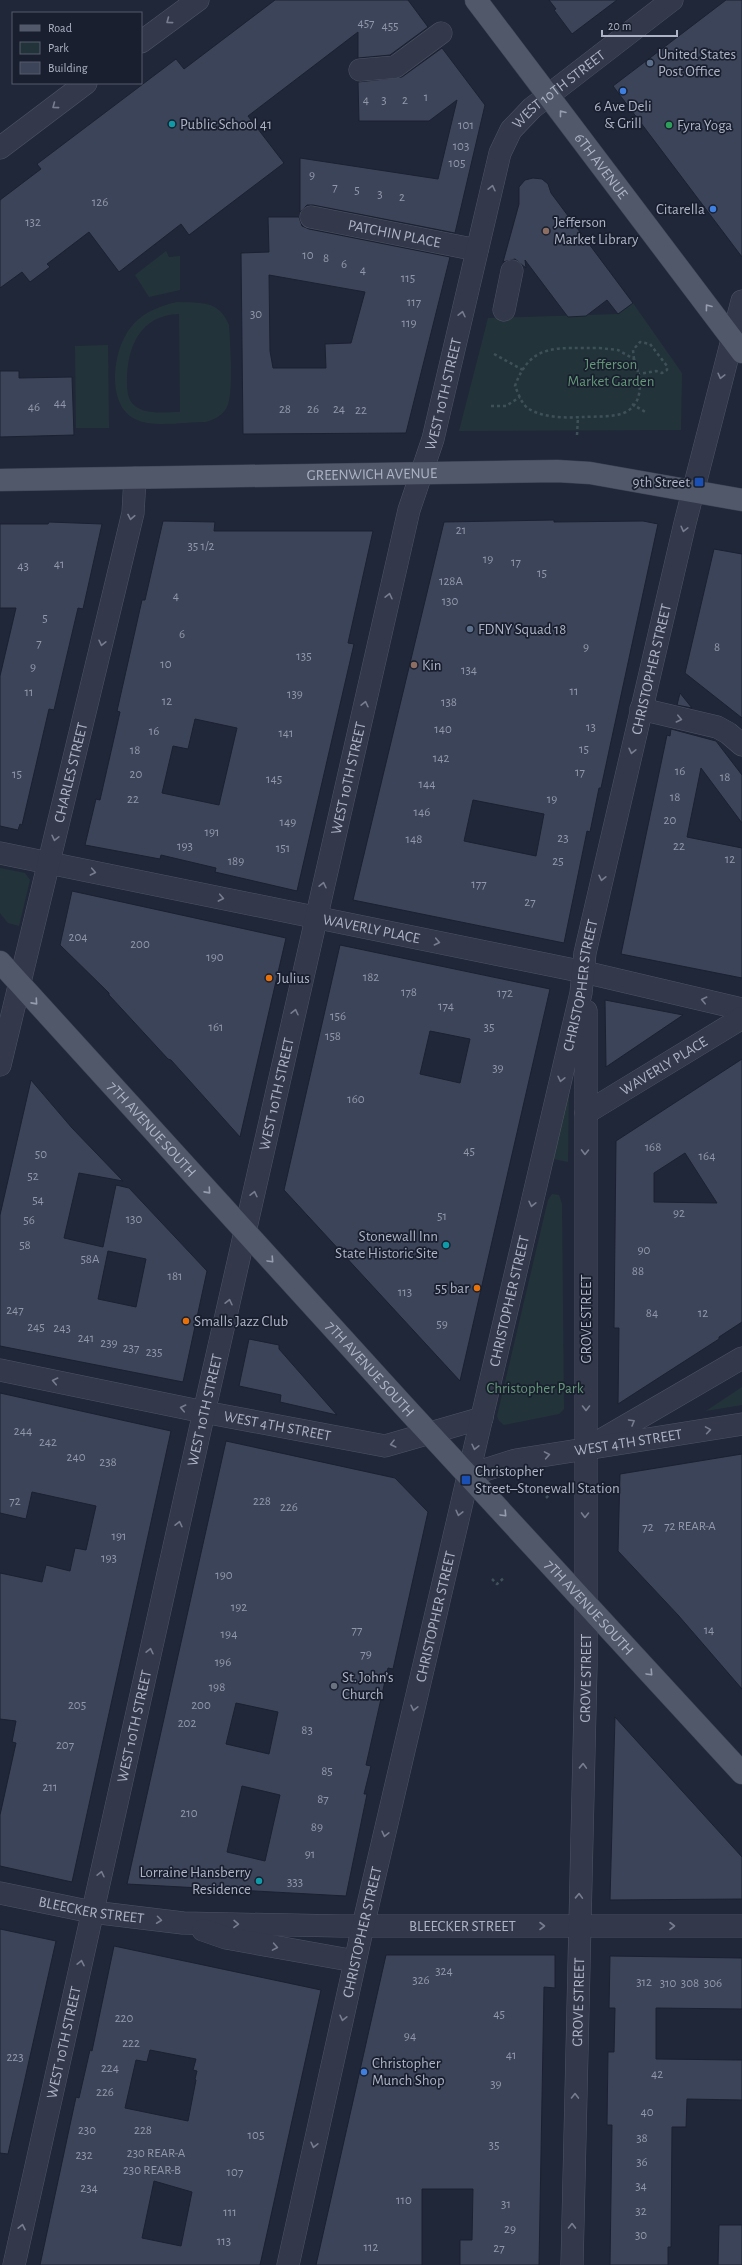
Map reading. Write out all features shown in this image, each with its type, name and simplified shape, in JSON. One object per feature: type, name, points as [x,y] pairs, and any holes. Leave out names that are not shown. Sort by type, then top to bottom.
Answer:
[{"type":"main road","name":"6TH AVENUE","points":[[476,0],[736,345]]},
{"type":"main road","name":"GREENWICH AVENUE","points":[[0,480],[575,472],[742,500]]},
{"type":"main road","name":"7TH AVENUE SOUTH","points":[[0,962],[245,1232],[742,1773]]},
{"type":"street","points":[[142,41],[198,0]]},
{"type":"street","name":"WEST 10TH STREET","points":[[14,2265],[204,1412],[409,510],[433,439],[503,144],[516,124],[548,95],[672,0]]},
{"type":"street","points":[[360,70],[395,67],[441,33]]},
{"type":"street","points":[[0,148],[85,84]]},
{"type":"street","name":"PATCHIN PLACE","points":[[311,217],[477,250]]},
{"type":"street","points":[[504,310],[512,271]]},
{"type":"street","name":"CHRISTOPHER STREET","points":[[288,2265],[363,1926],[469,1475],[584,972],[585,953],[641,709],[694,491],[736,345],[742,301]]},
{"type":"street","name":"CHARLES STREET","points":[[0,1065],[132,513],[135,478]]},
{"type":"street","points":[[641,709],[717,727],[728,733],[742,745]]},
{"type":"street","name":"WAVERLY PLACE","points":[[0,853],[584,972],[742,1009]]},
{"type":"street","name":"GROVE STREET","points":[[572,2265],[586,1602],[584,1537],[586,1448],[586,1113],[584,972]]},
{"type":"street","name":"WAVERLY PLACE","points":[[586,1113],[742,1018]]},
{"type":"street","points":[[586,1448],[742,1358]]},
{"type":"street","name":"WEST 4TH STREET","points":[[0,1370],[204,1412],[385,1446],[431,1434],[482,1418]]},
{"type":"street","name":"WEST 4TH STREET","points":[[469,1475],[516,1460],[742,1424]]},
{"type":"street","name":"BLEECKER STREET","points":[[0,1893],[92,1912],[183,1923],[363,1926],[742,1926]]},
{"type":"street","name":"BLEECKER STREET","points":[[183,1923],[226,1938],[355,1961]]},
{"type":"path","points":[[634,359],[618,350],[599,348],[543,351],[528,361],[515,386],[528,409],[545,414],[578,417],[612,415],[627,411],[636,401],[641,384],[640,374],[634,359],[633,350],[640,342],[650,344],[667,366],[667,370],[662,373],[656,371],[640,374]]},
{"type":"path","points":[[494,354],[523,370]]},
{"type":"path","points":[[491,406],[506,406],[520,397]]},
{"type":"path","points":[[632,404],[647,413]]},
{"type":"path","points":[[577,435],[578,417]]},
{"type":"path","points":[[492,1579],[497,1584],[505,1577]]},
{"type":"green space","points":[[166,251],[169,257],[180,256],[180,290],[149,297],[135,275]]},
{"type":"green space","points":[[177,302],[208,304],[220,311],[229,325],[231,368],[230,391],[227,407],[218,417],[205,422],[159,424],[142,422],[125,412],[119,401],[115,375],[120,347],[125,335],[141,317],[152,310]],"holes":[[[179,314],[180,412],[151,412],[140,409],[130,401],[127,384],[130,356],[138,335],[154,320]]]},
{"type":"green space","name":"Jefferson Market Garden","points":[[633,303],[682,373],[681,430],[459,431],[488,318],[618,314]]},
{"type":"green space","points":[[108,345],[109,428],[76,428],[75,346]]},
{"type":"green space","points":[[0,868],[25,873],[30,880],[19,926],[8,923],[0,913]]},
{"type":"green space","points":[[569,1084],[568,1162],[553,1159]]},
{"type":"green space","name":"Christopher Park","points":[[552,1194],[559,1195],[562,1204],[564,1409],[559,1414],[504,1425],[499,1421],[497,1416],[548,1200]]},
{"type":"green space","points":[[742,1387],[742,1405],[706,1411]]},
{"type":"building","name":"Public School 41","points":[[275,0],[408,0],[428,27],[390,55],[358,58],[358,32],[248,116],[284,163],[189,235],[181,224],[119,272],[89,232],[47,264],[50,267],[30,282],[22,272],[0,288],[0,200],[41,169],[37,164],[176,59],[184,69]]},
{"type":"building","points":[[549,0],[617,0],[572,34],[554,10],[556,9]]},
{"type":"building","points":[[726,0],[742,0],[742,257],[613,86]]},
{"type":"building","points":[[442,48],[485,105],[455,233],[313,205],[307,205],[300,212],[300,158],[438,179],[457,100],[429,121],[359,121],[358,82],[402,77]]},
{"type":"building","name":"Jefferson Market Library","points":[[533,178],[542,179],[548,184],[551,193],[633,303],[618,314],[607,300],[586,316],[568,317],[525,260],[526,268],[515,259],[503,262],[519,204],[519,187],[525,180]]},
{"type":"building","points":[[268,217],[299,217],[302,226],[309,229],[450,257],[406,433],[243,434],[241,253],[269,252]],"holes":[[[269,275],[365,292],[351,343],[325,344],[326,368],[273,368],[270,351]]]},
{"type":"building","points":[[0,371],[19,371],[19,378],[72,377],[74,435],[0,437]]},
{"type":"building","points":[[554,520],[554,522],[643,521],[658,524],[601,788],[599,788],[590,832],[587,831],[564,943],[353,900],[444,522]],"holes":[[[473,800],[544,814],[536,856],[464,841]]]},
{"type":"building","points":[[163,521],[215,522],[214,531],[373,531],[348,643],[354,644],[297,891],[215,872],[216,868],[161,855],[160,859],[85,845],[96,799],[100,800],[120,712],[117,711],[142,600],[145,600]],"holes":[[[195,719],[237,728],[219,805],[162,793],[173,746],[188,749]]]},
{"type":"building","points":[[49,522],[102,524],[83,609],[78,608],[54,710],[49,709],[22,825],[20,824],[18,830],[0,826],[0,676],[16,608],[0,608],[0,524],[48,524]]},
{"type":"building","points":[[714,549],[742,554],[742,718],[685,673]]},
{"type":"building","points":[[680,693],[692,708],[677,705]]},
{"type":"building","points":[[671,729],[716,741],[742,775],[742,823],[701,768],[687,837],[742,848],[742,978],[621,954],[667,735],[670,736]]},
{"type":"building","points":[[72,891],[286,938],[240,1137],[171,1060],[168,1059],[109,995],[109,993],[60,945]]},
{"type":"building","points":[[340,945],[550,989],[460,1381],[284,1190]],"holes":[[[430,1031],[470,1039],[460,1083],[420,1074]]]},
{"type":"building","points":[[605,1000],[683,1015],[606,1067]]},
{"type":"building","points":[[742,1059],[742,1322],[719,1337],[719,1339],[618,1404],[619,1328],[614,1328],[616,1141]],"holes":[[[685,1153],[717,1203],[654,1202],[654,1173]]]},
{"type":"building","points":[[31,1080],[72,1128],[123,1181],[79,1173],[64,1238],[103,1247],[116,1185],[129,1188],[207,1271],[183,1382],[0,1346],[0,1215]],"holes":[[[108,1251],[146,1259],[136,1307],[98,1299]]]},
{"type":"building","points":[[249,1339],[279,1345],[279,1349],[337,1415],[280,1402],[281,1395],[239,1386]]},
{"type":"building","points":[[0,1393],[171,1431],[72,1882],[0,1866],[0,1815],[16,1743],[12,1742],[16,1721],[0,1719],[0,1573],[42,1582],[46,1565],[70,1571],[75,1548],[86,1550],[96,1506],[32,1492],[26,1519],[0,1513]]},
{"type":"building","points":[[226,1441],[395,1478],[428,1512],[393,1669],[388,1668],[366,1765],[371,1766],[364,1794],[367,1794],[346,1896],[127,1884]],"holes":[[[236,1703],[278,1712],[269,1754],[226,1744]],[[242,1786],[280,1795],[265,1861],[227,1852]]]},
{"type":"building","points":[[742,1454],[742,1689],[678,1615],[618,1551],[620,1474]]},
{"type":"building","points":[[615,1717],[742,1857],[742,1899],[610,1900]]},
{"type":"building","points":[[0,1929],[56,1941],[8,2154],[0,2153]]},
{"type":"building","points":[[114,1946],[321,1990],[260,2265],[40,2265],[76,2097],[79,2098],[90,2050],[92,2051]],"holes":[[[150,2050],[196,2059],[193,2070],[197,2071],[196,2080],[188,2121],[125,2108],[136,2060],[147,2062]],[[154,2181],[192,2192],[181,2246],[142,2238]]]},
{"type":"building","points":[[386,1955],[555,1955],[555,1988],[544,1987],[539,2265],[460,2265],[460,2240],[472,2240],[473,2189],[422,2189],[422,2265],[316,2265]]},
{"type":"building","points":[[610,1956],[742,1958],[742,2009],[656,2008],[656,2059],[742,2060],[742,2100],[687,2099],[686,2127],[672,2127],[671,2247],[668,2247],[668,2265],[610,2265],[612,2125],[607,2125],[608,2052],[614,2052],[615,2008],[609,2008]]},
{"type":"building","points":[[719,2225],[742,2225],[742,2265],[718,2265]]},
{"type":"place","name":"United States Post Office","points":[[650,63]]},
{"type":"place","name":"6 Ave Deli & Grill","points":[[623,91]]},
{"type":"place","name":"Public School 41","points":[[172,124]]},
{"type":"place","name":"Fyra Yoga","points":[[669,125]]},
{"type":"place","name":"Citarella","points":[[713,209]]},
{"type":"place","name":"Jefferson Market Library","points":[[546,231]]},
{"type":"place","name":"9th Street","points":[[699,482]]},
{"type":"place","name":"FDNY Squad 18","points":[[470,629]]},
{"type":"place","name":"Kin","points":[[414,665]]},
{"type":"place","name":"Julius","points":[[269,978]]},
{"type":"place","name":"Stonewall Inn State Historic Site","points":[[446,1245]]},
{"type":"place","name":"55 bar","points":[[477,1288]]},
{"type":"place","name":"Smalls Jazz Club","points":[[186,1321]]},
{"type":"place","name":"Christopher Street–Stonewall Station","points":[[466,1480]]},
{"type":"place","name":"St. John’s Church","points":[[334,1686]]},
{"type":"place","name":"Lorraine Hansberry Residence","points":[[259,1881]]},
{"type":"place","name":"Christopher Munch Shop","points":[[364,2072]]}]
